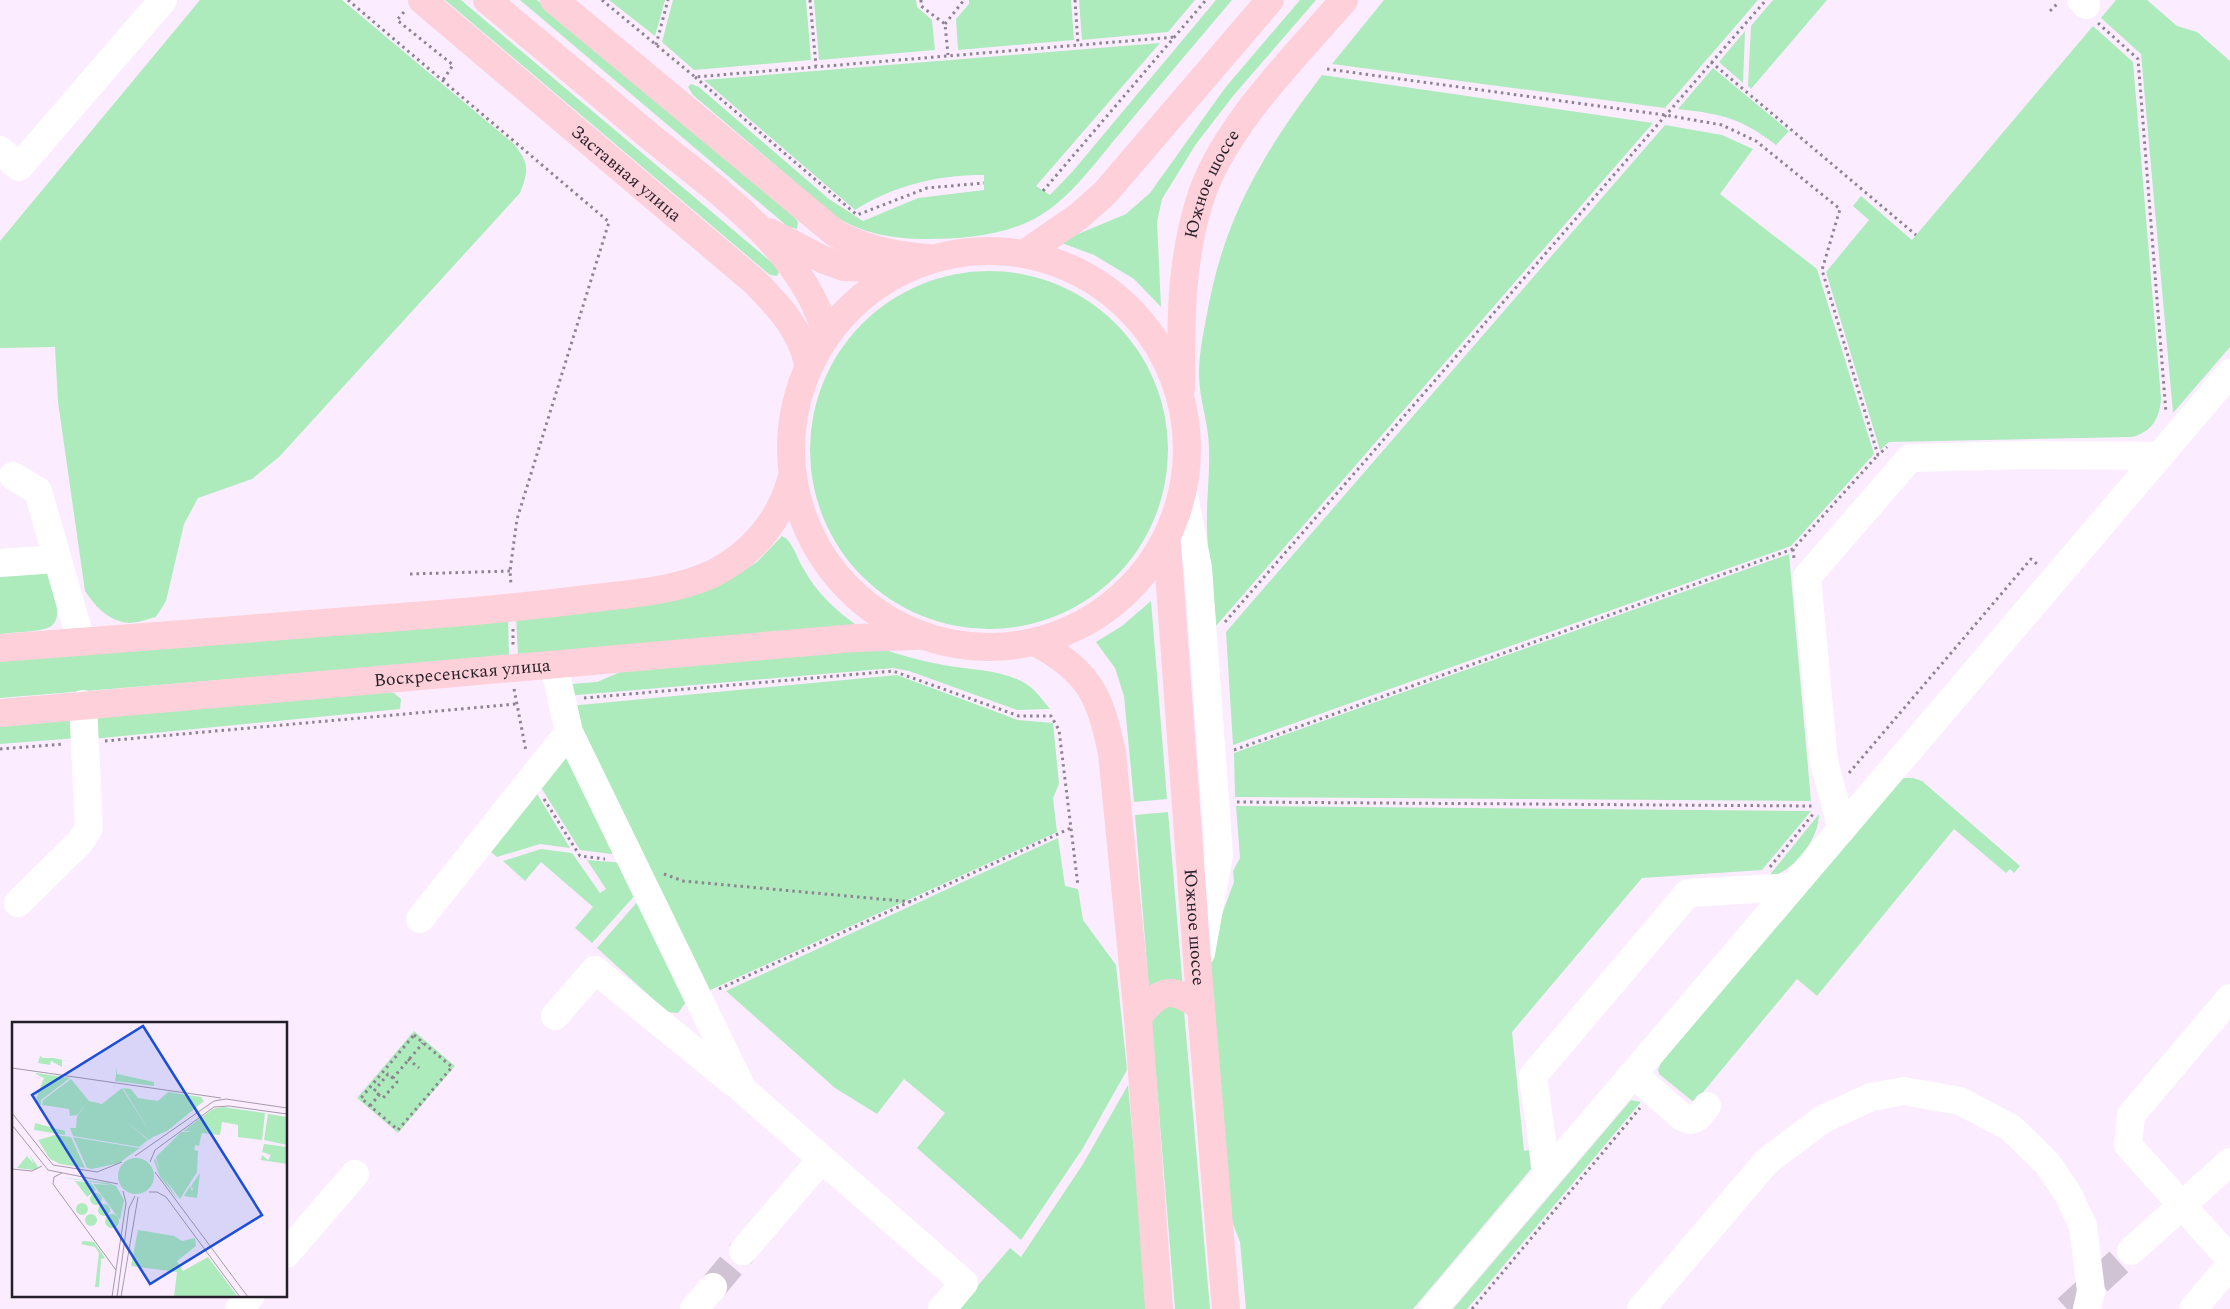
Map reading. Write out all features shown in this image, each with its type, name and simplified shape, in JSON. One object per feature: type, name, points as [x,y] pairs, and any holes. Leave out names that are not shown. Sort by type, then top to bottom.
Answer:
[{"type":"main road","name":"Заставная улица","points":[[422,0],[756,283],[794,326],[805,348],[808,364]]},
{"type":"main road","points":[[487,0],[759,227],[804,283],[818,308],[826,333]]},
{"type":"main road","points":[[554,0],[835,233],[852,242],[906,257],[940,258],[1000,252],[1024,254],[1080,273],[1118,298],[1138,317],[1156,342],[1171,371],[1181,407],[1186,457],[1184,496],[1177,521],[1167,544],[1143,578],[1121,600],[1093,620],[1066,632],[1035,642],[977,645],[923,636],[882,617],[861,602],[820,555],[806,530],[791,480],[790,448],[792,417],[798,390],[808,364],[826,333],[850,305],[876,284],[906,268],[940,258]]},
{"type":"main road","points":[[1024,254],[1065,226],[1105,193],[1270,0]]},
{"type":"main road","name":"Южное шоссе","points":[[1181,407],[1181,297],[1188,248],[1199,201],[1219,159],[1253,107],[1344,0]]},
{"type":"main road","points":[[759,227],[844,267],[906,268]]},
{"type":"main road","points":[[0,648],[512,608],[657,591],[683,585],[712,574],[749,550],[766,531],[785,500],[791,480]]},
{"type":"main road","name":"Южное шоссе","points":[[1167,544],[1198,972],[1227,1302]]},
{"type":"main road","name":"Воскресенская улица","points":[[0,713],[83,704],[855,638],[923,636]]},
{"type":"main road","points":[[1035,642],[1059,655],[1078,671],[1093,692],[1104,713],[1112,753],[1138,1017],[1159,1309]]},
{"type":"main road","points":[[1138,1017],[1150,1001],[1163,993],[1174,992],[1187,997],[1201,1007]]},
{"type":"street","points":[[0,150],[19,166],[163,0]]},
{"type":"street","points":[[1433,1309],[2230,373]]},
{"type":"street","points":[[1842,829],[1824,762],[1817,703],[1807,577],[1910,458],[2028,455],[2160,456]]},
{"type":"street","points":[[13,476],[38,491],[82,641]]},
{"type":"street","points":[[1184,496],[1198,568],[1219,855],[1198,972]]},
{"type":"street","points":[[0,563],[58,558]]},
{"type":"street","points":[[554,665],[560,700],[569,732],[743,1090]]},
{"type":"street","points":[[18,903],[80,842],[89,828],[83,704]]},
{"type":"street","points":[[420,919],[569,732]]},
{"type":"street","points":[[1547,1176],[1533,1076],[1539,1068],[1688,893],[1792,887]]},
{"type":"street","points":[[555,1016],[594,970],[743,1090],[964,1283],[942,1309]]},
{"type":"street","points":[[2230,998],[2131,1115],[2128,1145],[2230,1258]]},
{"type":"street","points":[[1633,1074],[1682,1117],[1691,1120],[1698,1117],[1707,1106]]},
{"type":"street","points":[[1641,1309],[1767,1160],[1823,1120],[1870,1097],[1904,1090],[1960,1101],[2011,1128],[2047,1163],[2068,1194],[2083,1226],[2091,1291],[2087,1309]]},
{"type":"street","points":[[744,1251],[821,1160]]},
{"type":"street","points":[[2131,1251],[2230,1162]]},
{"type":"street","points":[[288,1252],[355,1174]]},
{"type":"street","points":[[2193,1309],[2230,1265]]},
{"type":"street","points":[[694,1309],[713,1287]]},
{"type":"street","points":[[239,1309],[250,1296]]},
{"type":"path","points":[[348,0],[609,222],[517,519],[510,571],[516,704],[532,779],[580,856],[632,862],[683,881],[913,902]]},
{"type":"path","points":[[602,0],[857,215],[926,188],[984,183]]},
{"type":"path","points":[[656,45],[668,0]]},
{"type":"path","points":[[810,0],[816,66]]},
{"type":"path","points":[[921,0],[921,6],[945,24]]},
{"type":"path","points":[[948,55],[945,24],[964,0]]},
{"type":"path","points":[[1075,0],[1078,44]]},
{"type":"path","points":[[1043,191],[1206,0]]},
{"type":"path","points":[[1220,627],[1766,0]]},
{"type":"path","points":[[2050,11],[2076,2],[2138,59],[2166,403],[2163,420]]},
{"type":"path","points":[[397,20],[453,65],[442,80]]},
{"type":"path","points":[[695,77],[1175,36]]},
{"type":"path","points":[[1711,62],[1916,234]]},
{"type":"path","points":[[1327,68],[1665,115],[1722,125],[1756,141],[1840,209],[1822,270],[1878,455]]},
{"type":"path","points":[[1226,753],[1793,549],[1888,446]]},
{"type":"path","points":[[1793,549],[1795,569]]},
{"type":"path","points":[[1848,773],[2031,559],[2042,568]]},
{"type":"path","points":[[410,574],[510,571]]},
{"type":"path","points":[[560,700],[893,671],[1019,716],[1051,716],[1059,730],[1078,886]]},
{"type":"path","points":[[0,748],[85,743],[516,704]]},
{"type":"path","points":[[1230,802],[1816,806]]},
{"type":"path","points":[[698,999],[1071,828]]},
{"type":"path","points":[[414,1035],[452,1067],[398,1130],[370,1106],[361,1098],[414,1035]]},
{"type":"path","points":[[393,1078],[423,1043]]},
{"type":"path","points":[[408,1060],[419,1068]]},
{"type":"path","points":[[388,1074],[397,1082],[383,1098],[379,1095],[374,1091],[388,1074]]},
{"type":"path","points":[[1472,1309],[1653,1092]]},
{"type":"path","points":[[370,1106],[379,1095]]},
{"type":"green space","points":[[200,0],[342,0],[514,144],[523,156],[526,172],[520,193],[279,457],[252,479],[198,498],[184,524],[166,601],[156,617],[129,623],[121,622],[108,616],[93,602],[85,591],[58,402],[55,347],[0,348],[0,241]]},
{"type":"green space","points":[[445,0],[461,0],[777,267],[779,272],[777,276],[770,275]]},
{"type":"green space","points":[[520,0],[537,0],[794,217],[798,222],[797,229],[787,226]]},
{"type":"green space","points":[[609,0],[665,0],[655,36]]},
{"type":"green space","points":[[673,0],[806,0],[811,60],[694,70],[662,42]]},
{"type":"green space","points":[[814,0],[916,0],[917,7],[932,20],[935,50],[819,60]]},
{"type":"green space","points":[[969,0],[1071,0],[1074,40],[958,50],[956,19],[969,4]]},
{"type":"green space","points":[[1079,0],[1195,0],[1168,32],[1082,40]]},
{"type":"green space","points":[[1216,0],[1232,0],[1071,191],[1034,219],[995,233],[968,237],[915,239],[880,234],[857,228],[836,217],[693,95],[688,87],[691,84],[699,87],[829,199],[863,221],[918,198],[984,190],[984,175],[933,179],[917,183],[885,194],[855,210],[704,80],[1160,43],[1036,186],[1050,195],[1073,171]]},
{"type":"green space","points":[[1300,0],[1316,0],[1233,96],[1196,144],[1162,199],[1157,222],[1161,307],[1134,279],[1094,255],[1059,242],[1126,214],[1150,193],[1225,88]]},
{"type":"green space","points":[[1384,0],[1758,0],[1665,108],[1332,64]]},
{"type":"green space","points":[[1773,0],[1827,0],[1751,89],[1748,86],[1751,26]]},
{"type":"green space","points":[[2116,0],[2147,0],[2177,26],[2197,32],[2230,61],[2230,347],[2173,413],[2141,54],[2101,18]]},
{"type":"green space","points":[[2093,26],[2133,62],[2161,398],[2157,418],[2145,432],[2132,437],[1889,442],[1880,450],[1826,272],[1869,220],[1853,206],[1861,196],[1912,240]]},
{"type":"green space","points":[[1745,31],[1743,83],[1719,62]]},
{"type":"green space","points":[[1713,68],[1789,131],[1776,145],[1741,123],[1719,115],[1678,109]]},
{"type":"green space","points":[[1322,75],[1653,123],[1216,626],[1220,736],[1208,554],[1209,439],[1199,384],[1202,344],[1214,279],[1235,216],[1264,159]]},
{"type":"green space","points":[[1665,125],[1722,135],[1753,149],[1720,194],[1817,269],[1874,454],[1791,546],[1233,745],[1226,632]]},
{"type":"green space","points":[[989,271],[1024,275],[1057,285],[1088,302],[1115,324],[1137,351],[1154,382],[1164,415],[1168,450],[1164,485],[1154,518],[1137,549],[1115,576],[1088,598],[1057,615],[1024,625],[989,629],[954,625],[921,615],[890,598],[863,576],[841,549],[824,518],[814,485],[810,450],[814,415],[824,382],[841,351],[863,324],[890,302],[921,285],[954,275]]},
{"type":"green space","points":[[782,536],[789,541],[808,577],[821,593],[834,607],[859,627],[518,655],[516,616],[730,579],[757,562]]},
{"type":"green space","points":[[1789,554],[1811,801],[1235,797],[1234,753]]},
{"type":"green space","points":[[0,569],[51,574],[57,609],[56,619],[52,625],[45,629],[34,631],[0,634]]},
{"type":"green space","points":[[1151,601],[1167,799],[1134,802],[1124,696],[1115,668],[1096,642],[1122,626]]},
{"type":"green space","points":[[508,617],[509,656],[0,698],[0,658]]},
{"type":"green space","points":[[878,648],[949,666],[996,673],[1014,678],[1031,687],[1050,709],[1017,710],[909,671],[893,668],[566,696],[571,684],[597,682],[632,667]]},
{"type":"green space","points":[[897,675],[1018,720],[1053,723],[1059,784],[1053,798],[1057,832],[706,992],[569,706]]},
{"type":"green space","points":[[367,691],[394,693],[401,699],[400,709],[92,739],[93,718]]},
{"type":"green space","points":[[70,716],[78,738],[0,744],[0,719]]},
{"type":"green space","points":[[569,750],[620,855],[580,850],[539,784]]},
{"type":"green space","points":[[1901,778],[1913,778],[1922,781],[2020,866],[2014,873],[2010,869],[2006,873],[1954,829],[1817,996],[1797,979],[1699,1097],[1696,1104],[1659,1074],[1658,1070],[1661,1063]]},
{"type":"green space","points":[[534,789],[570,848],[540,844],[497,857],[485,847]]},
{"type":"green space","points":[[1236,806],[1811,811],[1762,870],[1642,878],[1512,1032],[1524,1151],[1529,1150],[1531,1169],[1413,1309],[1246,1309],[1240,1242],[1231,1219],[1208,952],[1234,882],[1233,871],[1240,858]]},
{"type":"green space","points":[[1168,812],[1183,989],[1149,990],[1135,815]]},
{"type":"green space","points":[[1819,814],[1815,834],[1803,853],[1787,869],[1768,877]]},
{"type":"green space","points":[[1058,838],[1065,886],[1078,889],[1083,920],[1116,965],[1127,1070],[1083,1148],[1021,1240],[917,1148],[945,1113],[904,1079],[877,1114],[835,1088],[726,991]]},
{"type":"green space","points":[[541,849],[572,853],[600,893],[606,889],[587,860],[624,863],[638,892],[592,943],[575,928],[593,907],[541,862],[525,881],[503,861]]},
{"type":"green space","points":[[639,900],[686,1002],[678,1013],[668,1012],[663,1008],[597,948]]},
{"type":"green space","points":[[1163,1000],[1184,1011],[1210,1309],[1175,1309],[1151,1014]]},
{"type":"green space","points":[[414,1031],[455,1066],[398,1133],[357,1098]]},
{"type":"green space","points":[[1128,1085],[1148,1309],[958,1309],[1010,1248],[1021,1257],[1083,1164]]},
{"type":"green space","points":[[1631,1100],[1641,1102],[1467,1309],[1453,1309]]},
{"type":"tunnel","points":[[713,1287],[743,1251]]},
{"type":"tunnel","points":[[2067,1309],[2131,1251]]}]
